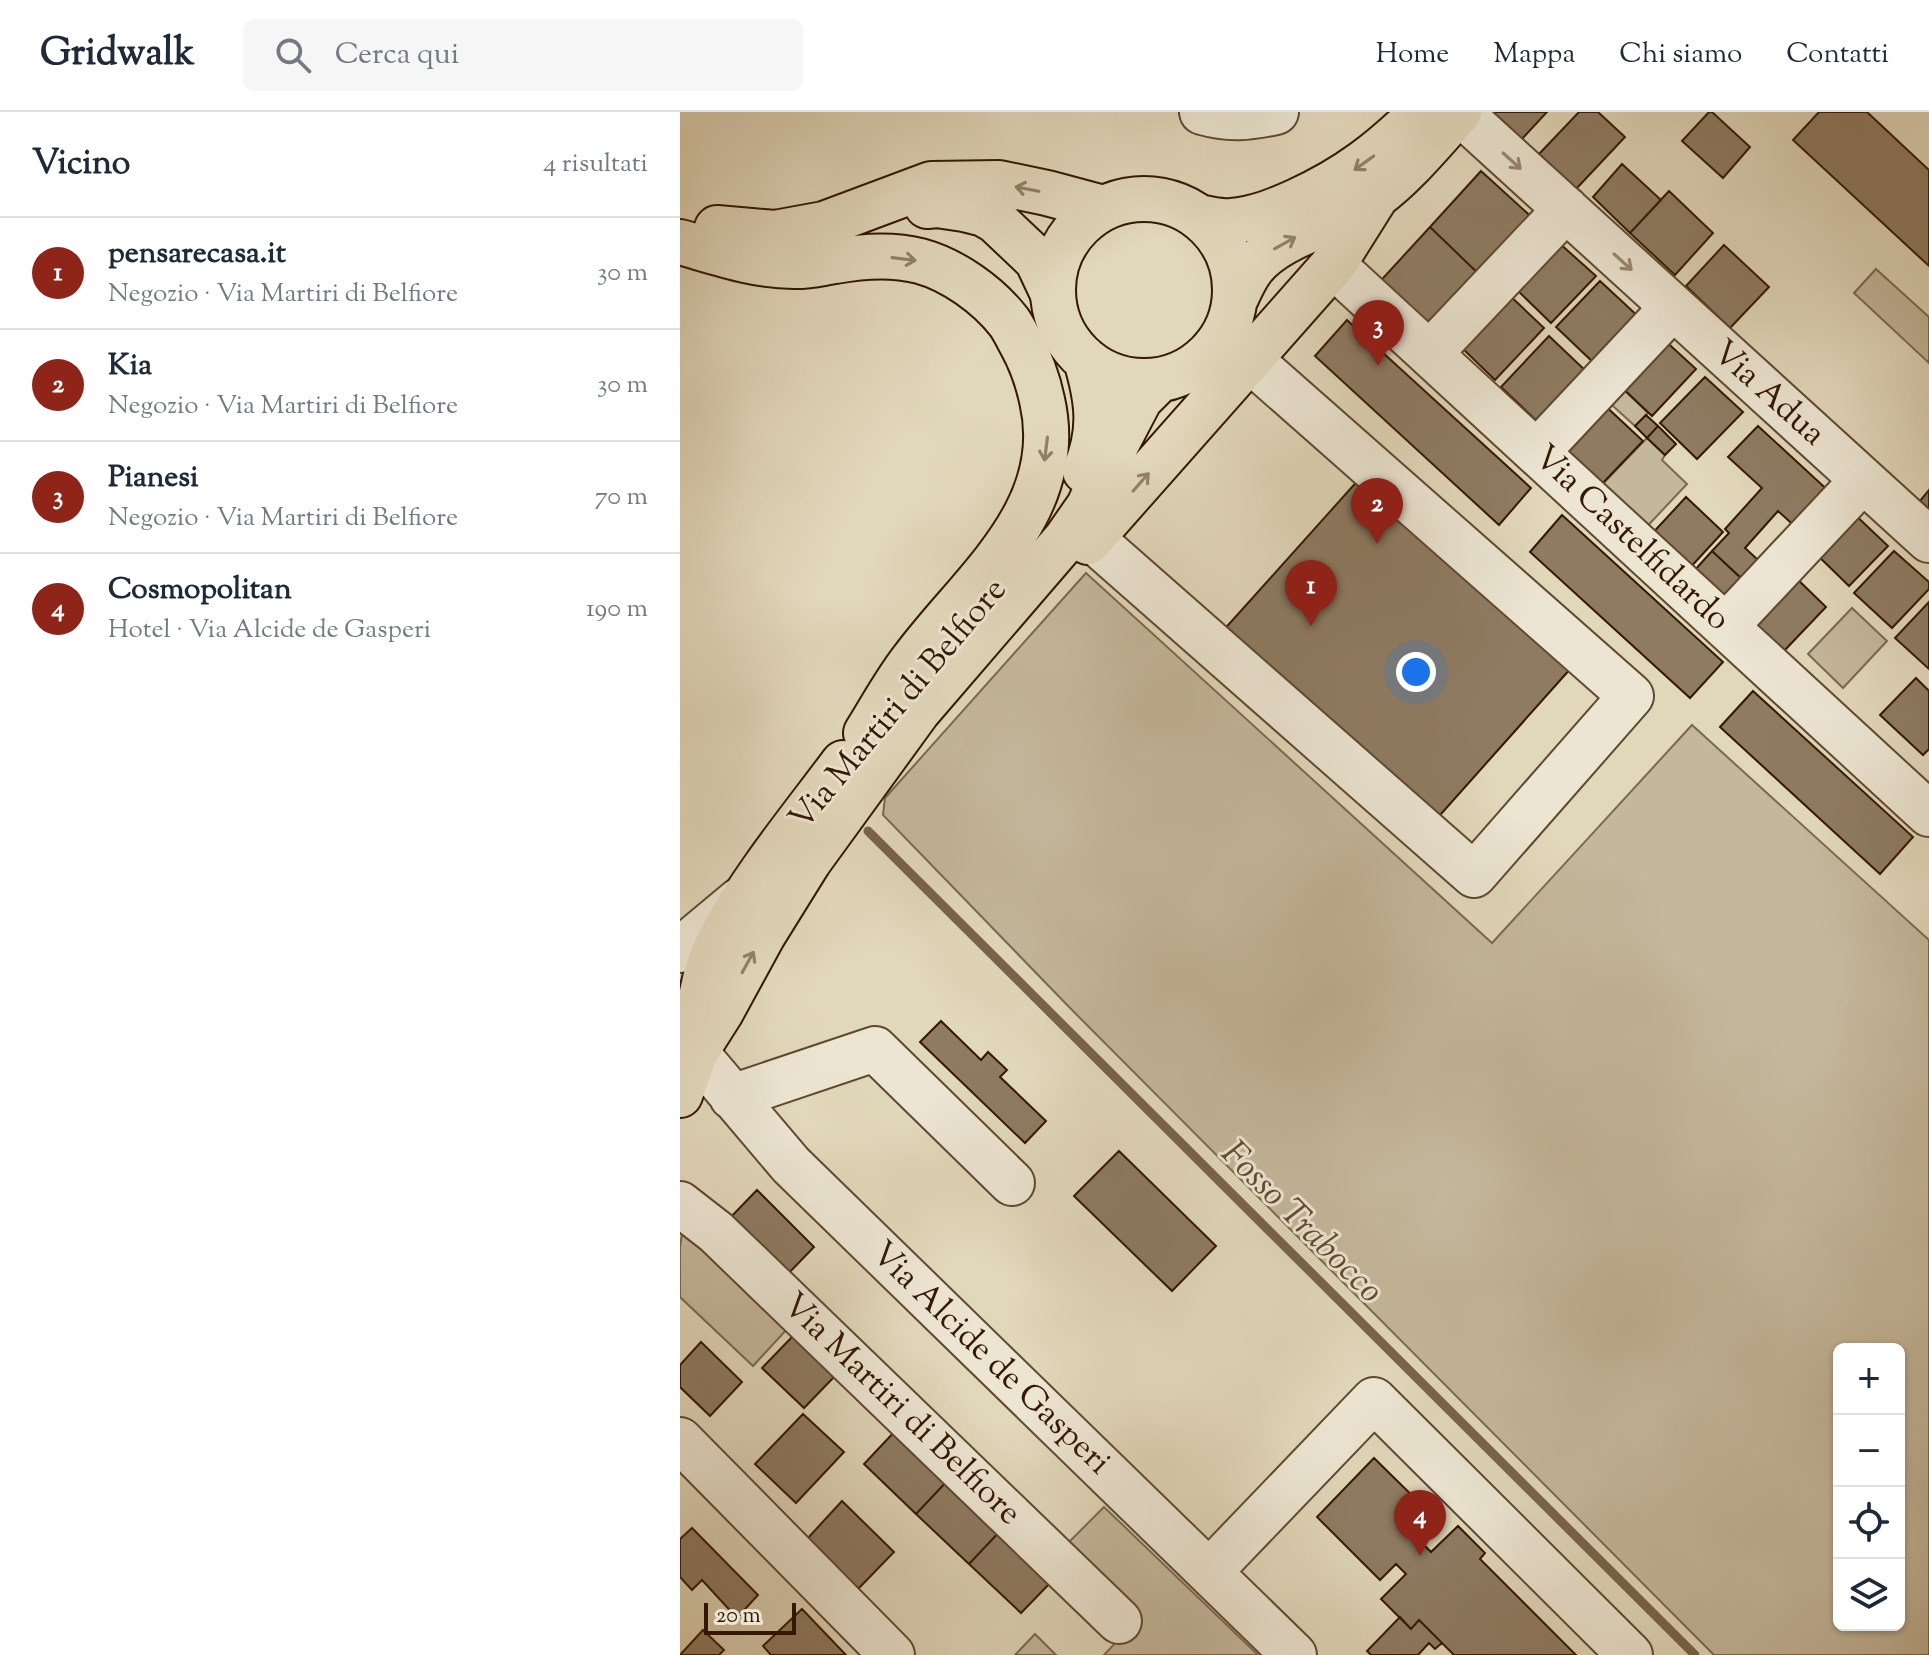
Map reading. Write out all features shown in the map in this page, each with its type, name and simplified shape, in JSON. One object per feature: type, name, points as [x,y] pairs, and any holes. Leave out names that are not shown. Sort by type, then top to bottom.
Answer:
[{"type":"main road","name":"Via Martiri di Belfiore","points":[[1201,218],[1229,222],[1269,214],[1309,195],[1369,160],[1422,112]]},
{"type":"main road","name":"Via Martiri di Belfiore","points":[[1235,300],[1253,268],[1272,251],[1377,195],[1459,112]]},
{"type":"main road","points":[[698,235],[775,233],[824,224],[931,184],[999,183],[1103,208]]},
{"type":"main road","points":[[985,632],[1041,595],[1333,265],[1377,195]]},
{"type":"main road","name":"Via Martiri di Belfiore","points":[[1136,198],[1170,201],[1201,218],[1217,234],[1229,255],[1235,277],[1231,319],[1211,353],[1178,375],[1159,380],[1128,380],[1099,369],[1086,360],[1063,331],[1053,294],[1055,268],[1065,244],[1081,223],[1103,208],[1136,198]]},
{"type":"main road","points":[[698,235],[776,253],[803,249],[914,209],[937,205],[964,209],[996,221],[1037,260],[1053,294]]},
{"type":"main road","points":[[698,235],[762,263],[811,266],[849,259],[897,257],[939,268],[986,298],[1009,322],[1026,352],[1039,386],[1048,437],[1044,466],[1028,511],[998,557],[911,662],[866,733]]},
{"type":"main road","name":"Via Martiri di Belfiore","points":[[680,1095],[687,1044],[698,1013],[706,974],[721,938],[748,893],[866,733],[1049,530],[1070,502],[1091,457],[1096,437],[1094,388],[1086,360]]},
{"type":"main road","name":"Via Martiri di Belfiore","points":[[687,1044],[721,1012],[763,935],[809,861],[918,711],[1066,539],[1089,506],[1140,399],[1159,380]]},
{"type":"street","points":[[1202,112],[1246,119],[1276,112]]},
{"type":"street","name":"Via Adua","points":[[1459,112],[1929,540]]},
{"type":"street","points":[[1445,337],[1566,209]]},
{"type":"street","name":"Via Castelfidardo","points":[[1333,265],[1928,792]]},
{"type":"street","points":[[1552,436],[1673,307]]},
{"type":"street","points":[[1091,538],[1474,875],[1631,696],[1249,359]]},
{"type":"street","points":[[1741,610],[1863,480]]},
{"type":"street","points":[[680,950],[748,893]]},
{"type":"street","name":"Via Alcide de Gasperi","points":[[687,1044],[801,1175],[1294,1655]]},
{"type":"street","points":[[732,1097],[875,1049],[1012,1183]]},
{"type":"street","name":"Via Martiri di Belfiore","points":[[680,1204],[716,1232],[1119,1621]]},
{"type":"street","points":[[1209,1572],[1374,1400],[1630,1655]]},
{"type":"street","points":[[680,1440],[892,1655]]},
{"type":"street","points":[[680,1476],[775,1573],[794,1555]]},
{"type":"shaded area","points":[[1876,269],[1929,317],[1929,363],[1854,293]]},
{"type":"shaded area","points":[[1616,382],[1648,413],[1635,426],[1603,397]]},
{"type":"shaded area","points":[[1647,438],[1665,455],[1662,460],[1687,484],[1638,536],[1593,494]]},
{"type":"shaded area","points":[[1086,573],[1492,943],[1692,725],[1929,940],[1929,1655],[1714,1655],[1073,1011],[883,815],[885,798]]},
{"type":"shaded area","points":[[1852,608],[1887,641],[1843,688],[1808,654]]},
{"type":"shaded area","points":[[683,1227],[788,1328],[753,1366],[680,1297]]},
{"type":"shaded area","points":[[1104,1507],[1258,1655],[1104,1655],[1136,1621],[1062,1549]]},
{"type":"shaded area","points":[[1035,1634],[1056,1655],[1015,1655]]},
{"type":"building","points":[[1493,112],[1547,112],[1522,139]]},
{"type":"building","points":[[1579,112],[1598,112],[1625,137],[1576,189],[1539,154]]},
{"type":"building","points":[[1709,112],[1750,147],[1723,178],[1682,141]]},
{"type":"building","points":[[1819,112],[1867,112],[1929,170],[1929,266],[1793,140]]},
{"type":"building","points":[[1622,164],[1661,200],[1630,233],[1593,197]]},
{"type":"building","points":[[1481,171],[1537,222],[1485,280],[1430,227]]},
{"type":"building","points":[[1669,191],[1713,233],[1675,275],[1630,233]]},
{"type":"building","points":[[1430,227],[1485,280],[1431,339],[1374,288]]},
{"type":"building","points":[[1558,242],[1596,276],[1551,323],[1515,288]]},
{"type":"building","points":[[1724,245],[1769,287],[1730,328],[1686,286]]},
{"type":"building","points":[[1600,281],[1641,319],[1597,366],[1556,327]]},
{"type":"building","points":[[1507,293],[1544,328],[1495,380],[1459,345]]},
{"type":"building","points":[[1347,320],[1531,488],[1499,525],[1315,356]]},
{"type":"building","points":[[1549,336],[1589,374],[1541,425],[1501,387]]},
{"type":"building","points":[[1660,336],[1696,369],[1652,416],[1616,382]]},
{"type":"building","points":[[1705,377],[1743,412],[1697,459],[1660,423]]},
{"type":"building","points":[[1599,400],[1643,441],[1601,485],[1558,444]]},
{"type":"building","points":[[1646,415],[1658,426],[1647,438],[1635,426]]},
{"type":"building","points":[[1658,426],[1676,444],[1665,455],[1647,438]]},
{"type":"building","points":[[1758,426],[1833,495],[1800,531],[1778,511],[1745,548],[1758,560],[1741,578],[1712,551],[1729,533],[1725,529],[1762,488],[1728,457]]},
{"type":"building","points":[[1361,477],[1572,667],[1433,823],[1221,633]]},
{"type":"building","points":[[1929,490],[1929,509],[1920,501]]},
{"type":"building","points":[[1686,497],[1723,532],[1687,571],[1649,537]]},
{"type":"building","points":[[1850,510],[1888,546],[1849,586],[1812,550]]},
{"type":"building","points":[[1562,515],[1723,662],[1690,698],[1530,552]]},
{"type":"building","points":[[1712,551],[1744,581],[1726,601],[1694,571]]},
{"type":"building","points":[[1894,551],[1929,582],[1929,589],[1892,628],[1854,593]]},
{"type":"building","points":[[1791,573],[1826,607],[1783,652],[1747,620]]},
{"type":"building","points":[[1929,602],[1929,669],[1895,638]]},
{"type":"building","points":[[1916,678],[1929,691],[1929,749],[1923,755],[1880,715]]},
{"type":"building","points":[[1753,691],[1913,837],[1880,874],[1720,727]]},
{"type":"building","points":[[941,1021],[981,1060],[988,1052],[1007,1070],[1000,1077],[1046,1121],[1025,1143],[920,1042]]},
{"type":"building","points":[[1119,1151],[1216,1246],[1172,1291],[1074,1196]]},
{"type":"building","points":[[757,1190],[814,1247],[784,1278],[727,1221]]},
{"type":"building","points":[[793,1336],[835,1376],[804,1408],[762,1368]]},
{"type":"building","points":[[701,1342],[742,1382],[710,1416],[680,1387],[680,1365]]},
{"type":"building","points":[[803,1414],[844,1452],[796,1503],[755,1464]]},
{"type":"building","points":[[897,1429],[949,1479],[916,1514],[864,1464]]},
{"type":"building","points":[[1374,1458],[1437,1520],[1418,1539],[1431,1552],[1458,1526],[1485,1553],[1480,1559],[1576,1655],[1454,1655],[1419,1620],[1411,1629],[1381,1599],[1406,1574],[1396,1564],[1380,1580],[1317,1517]]},
{"type":"building","points":[[949,1479],[1002,1529],[969,1564],[916,1514]]},
{"type":"building","points":[[842,1501],[894,1552],[858,1589],[807,1539]]},
{"type":"building","points":[[692,1528],[758,1595],[737,1618],[702,1580],[692,1590],[680,1577],[680,1539]]},
{"type":"building","points":[[1002,1529],[1054,1579],[1021,1613],[969,1564]]},
{"type":"building","points":[[802,1609],[846,1655],[771,1655],[763,1646]]},
{"type":"building","points":[[1400,1617],[1411,1629],[1419,1620],[1442,1643],[1435,1649],[1429,1643],[1418,1655],[1371,1655],[1367,1651]]},
{"type":"building","points":[[703,1630],[724,1650],[719,1655],[680,1655]]},
{"type":"waterway","name":"Fosso Trabocco","points":[[868,831],[1695,1655]]},
{"type":"place","name":"Pianesi","points":[[1378,366]]},
{"type":"place","name":"Kia","points":[[1377,544]]},
{"type":"place","name":"pensarecasa.it","points":[[1311,626]]},
{"type":"place","name":"Cosmopolitan","points":[[1420,1556]]}]
